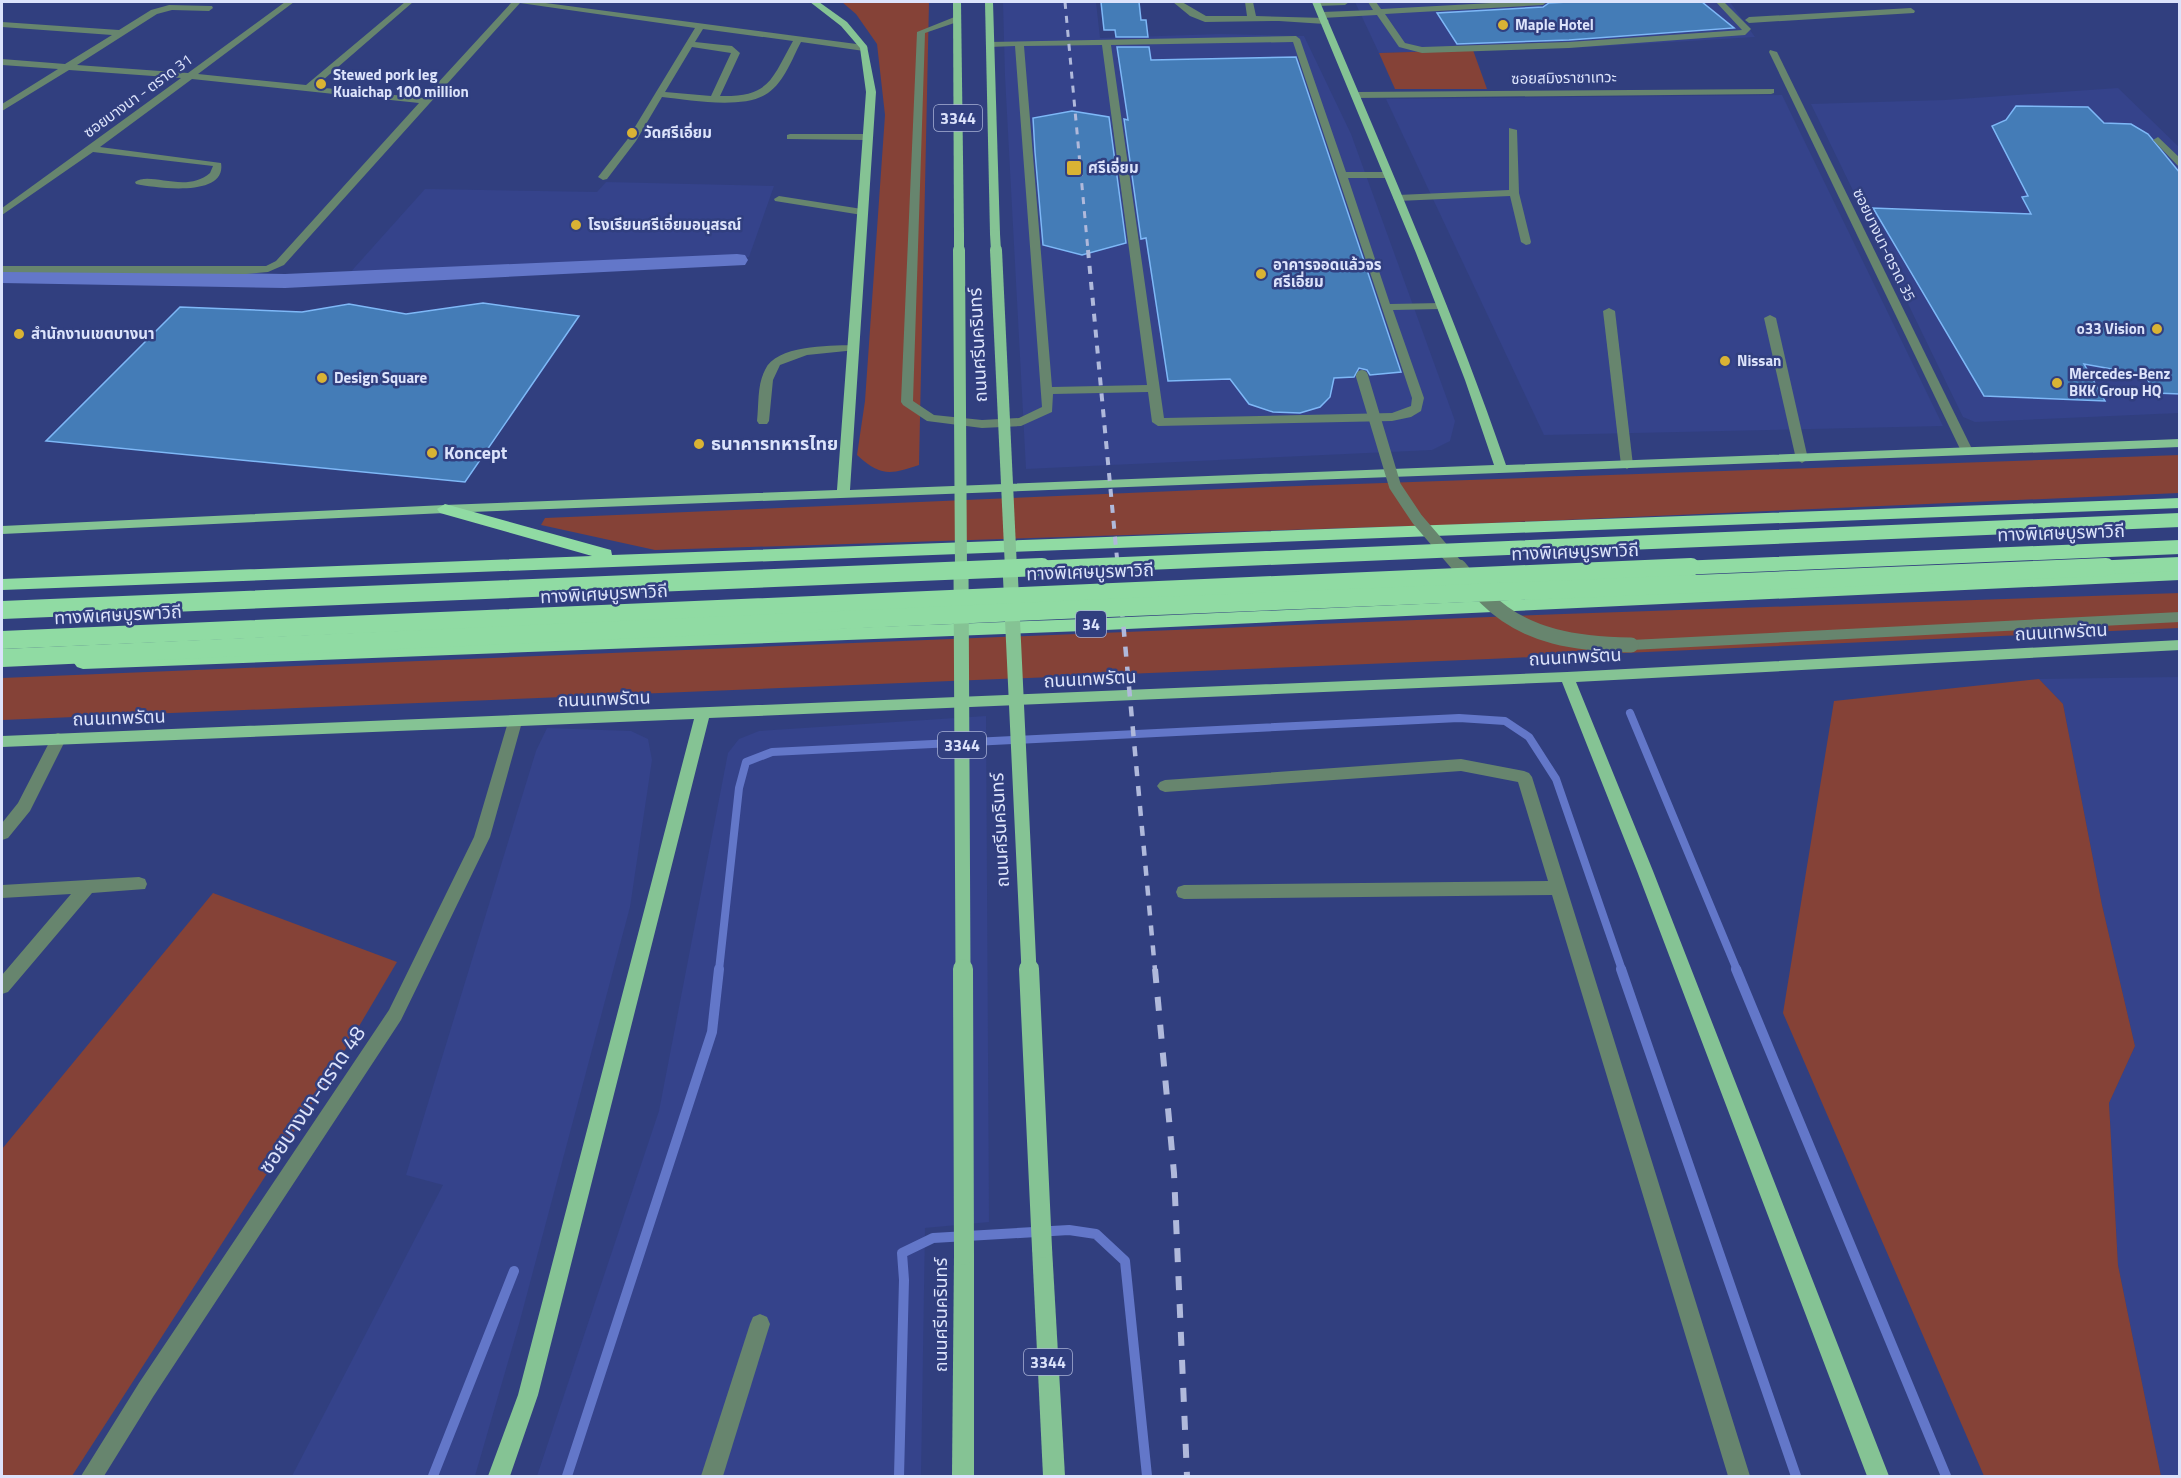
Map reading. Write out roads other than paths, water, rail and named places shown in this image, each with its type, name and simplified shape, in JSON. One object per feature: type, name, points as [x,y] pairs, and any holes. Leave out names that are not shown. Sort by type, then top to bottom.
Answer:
[{"type":"highway","points":[[2,585],[622,559],[1072,545],[2180,503]]},
{"type":"highway","points":[[445,509],[622,559]]},
{"type":"highway","name":"ทางพิเศษบูรพาวิถี","points":[[2,610],[2180,520]]},
{"type":"highway","name":"ทางพิเศษบูรพาวิถี","points":[[2,640],[1083,592],[2180,547]]},
{"type":"highway","points":[[2,658],[1084,609],[2180,564]]},
{"type":"highway","name":"34","points":[[2,666],[1096,624],[2180,575]]},
{"type":"main road","points":[[814,2],[844,24],[864,48],[870,92],[843,494]]},
{"type":"main road","name":"ถนนศรีนครินทร์","points":[[957,2],[964,1255],[963,1476]]},
{"type":"main road","name":"ถนนศรีนครินทร์","points":[[989,2],[995,234],[1054,1476]]},
{"type":"main road","points":[[1317,2],[1441,306],[1502,470]]},
{"type":"main road","points":[[2,530],[445,509],[2180,444]]},
{"type":"main road","name":"ถนนเทพรัตน","points":[[2,742],[702,715],[2178,648]]},
{"type":"main road","points":[[1567,677],[1645,871],[1878,1476]]},
{"type":"main road","points":[[499,1476],[528,1395],[702,715]]},
{"type":"street","name":"ซอยบางนา - ตราด 31","points":[[2,212],[290,2]]},
{"type":"street","points":[[307,89],[409,2]]},
{"type":"street","points":[[2,269],[246,271],[268,269],[280,263],[516,2]]},
{"type":"street","points":[[523,2],[864,48]]},
{"type":"street","points":[[1177,2],[1193,14],[1205,19],[1324,18],[1379,12],[1543,2]]},
{"type":"street","points":[[1249,2],[1252,18]]},
{"type":"street","points":[[1317,2],[1345,2]]},
{"type":"street","points":[[1372,2],[1402,45],[1422,50],[1569,45],[1745,32],[1747,29],[1720,2]]},
{"type":"street","points":[[1877,2],[1889,12]]},
{"type":"street","points":[[2,108],[71,66],[119,33],[162,9],[182,6],[209,8]]},
{"type":"street","points":[[1749,20],[1842,11],[1911,11]]},
{"type":"street","points":[[957,19],[921,32],[907,402],[931,418],[982,424],[1021,422],[1047,409],[1019,44]]},
{"type":"street","points":[[2,24],[119,33]]},
{"type":"street","points":[[603,177],[631,141],[700,26]]},
{"type":"street","points":[[990,44],[1019,44],[1106,42],[1296,39],[1418,398],[1417,408],[1407,414],[1392,417],[1158,422],[1106,42]]},
{"type":"street","points":[[659,94],[716,97],[752,96],[764,92],[772,84],[798,40]]},
{"type":"street","points":[[690,44],[732,49],[736,53],[716,97]]},
{"type":"street","name":"ซอยบางนา-ตราด 35","points":[[1773,52],[1967,451]]},
{"type":"street","points":[[2,62],[190,76],[426,101]]},
{"type":"street","name":"ซอยสมิงราชาเทวะ","points":[[1356,95],[1772,91]]},
{"type":"street","points":[[1512,130],[1514,193],[1526,242]]},
{"type":"street","points":[[790,137],[867,137]]},
{"type":"street","points":[[2158,140],[2180,165]]},
{"type":"street","points":[[91,149],[218,165],[213,176],[208,180],[189,186],[140,182]]},
{"type":"street","points":[[1342,175],[1388,175]]},
{"type":"street","points":[[1398,198],[1514,193]]},
{"type":"street","points":[[779,200],[862,213]]},
{"type":"street","points":[[1386,307],[1441,306]]},
{"type":"street","points":[[1609,311],[1627,465]]},
{"type":"street","points":[[1770,318],[1802,459]]},
{"type":"street","points":[[763,421],[771,367],[779,359],[793,355],[852,348]]},
{"type":"street","points":[[1362,376],[1395,486],[1417,519],[1488,600],[1511,618],[1533,630],[1561,639],[1589,644],[1631,645],[2180,617]]},
{"type":"street","points":[[1046,392],[1153,388]]},
{"type":"street","name":"ซอยบางนา-ตราด 48","points":[[93,1476],[152,1380],[395,1015],[482,837],[515,722]]},
{"type":"street","points":[[2,834],[24,807],[58,740]]},
{"type":"street","points":[[1165,786],[1461,765],[1524,777],[1739,1476]]},
{"type":"street","points":[[2,891],[139,885]]},
{"type":"street","points":[[2,987],[87,887]]},
{"type":"street","points":[[1184,892],[1557,888]]},
{"type":"street","points":[[712,1476],[760,1324]]},
{"type":"waterway","points":[[2,277],[285,281],[737,260]]},
{"type":"waterway","points":[[1630,713],[1737,970]]},
{"type":"waterway","points":[[719,970],[739,788],[746,762],[772,752],[1459,718],[1505,721],[1529,737],[1556,779],[1622,970]]},
{"type":"waterway","points":[[567,1476],[712,1032],[719,969]]},
{"type":"waterway","points":[[1621,969],[1796,1476]]},
{"type":"waterway","points":[[1736,969],[1946,1476]]},
{"type":"waterway","points":[[899,1476],[904,1280],[902,1253],[933,1238],[1069,1230],[1096,1234],[1125,1261],[1147,1476]]},
{"type":"waterway","points":[[433,1476],[514,1271]]},
{"type":"railway","points":[[1065,2],[1088,251]]},
{"type":"railway","points":[[1088,250],[1118,569]]},
{"type":"railway","points":[[1118,567],[1155,970]]},
{"type":"railway","points":[[1155,969],[1174,1173],[1187,1476]]},
{"type":"place","name":"Maple Hotel","points":[[1503,25]]},
{"type":"place","name":"Stewed pork leg Kuaichap 100 million","points":[[321,84]]},
{"type":"place","name":"วัดศรีเอี่ยม","points":[[632,133]]},
{"type":"place","name":"ศรีเอี่ยม","points":[[1074,168]]},
{"type":"place","name":"โรงเรียนศรีเอี่ยมอนุสรณ์","points":[[576,225]]},
{"type":"place","name":"อาคารจอดแล้วจร ศรีเอี่ยม","points":[[1261,274]]},
{"type":"place","name":"o33 Vision","points":[[2157,329]]},
{"type":"place","name":"สำนักงานเขตบางนา","points":[[19,334]]},
{"type":"place","name":"Nissan","points":[[1725,361]]},
{"type":"place","name":"Design Square","points":[[322,378]]},
{"type":"place","name":"Mercedes-Benz BKK Group HQ","points":[[2057,383]]},
{"type":"place","name":"ธนาคารทหารไทย","points":[[699,444]]},
{"type":"place","name":"Koncept","points":[[432,453]]}]
